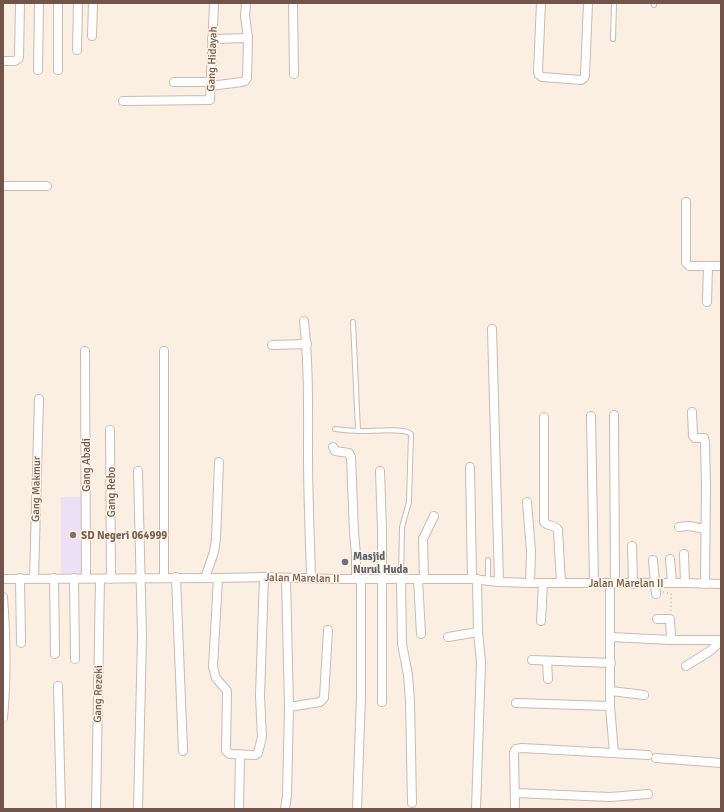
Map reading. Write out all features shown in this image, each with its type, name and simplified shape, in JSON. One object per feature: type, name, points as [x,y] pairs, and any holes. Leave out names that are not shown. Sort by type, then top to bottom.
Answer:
[{"type":"street","points":[[3,61],[15,61],[19,58],[20,3]]},
{"type":"street","points":[[38,70],[39,3]]},
{"type":"street","points":[[58,3],[58,70]]},
{"type":"street","points":[[77,50],[78,3]]},
{"type":"street","points":[[92,36],[93,3]]},
{"type":"street","name":"Gang Hidayah","points":[[123,101],[209,101],[214,3]]},
{"type":"street","points":[[174,82],[210,84],[242,82],[246,80],[248,38],[245,16],[246,3]]},
{"type":"street","points":[[293,3],[294,74]]},
{"type":"street","points":[[541,3],[539,76],[581,80],[585,75],[588,3]]},
{"type":"street","points":[[212,39],[248,38]]},
{"type":"street","points":[[3,186],[47,186]]},
{"type":"street","points":[[686,202],[686,263],[689,266],[721,266]]},
{"type":"street","points":[[707,302],[708,266]]},
{"type":"street","points":[[304,321],[307,344],[311,578]]},
{"type":"street","points":[[492,329],[498,582]]},
{"type":"street","points":[[272,345],[307,344]]},
{"type":"street","name":"Gang Abadi","points":[[85,351],[86,578]]},
{"type":"street","points":[[164,351],[164,578]]},
{"type":"street","name":"Gang Makmur","points":[[34,578],[39,399]]},
{"type":"street","points":[[692,412],[693,436],[704,440],[706,485],[705,584]]},
{"type":"street","points":[[591,416],[594,583]]},
{"type":"street","points":[[614,416],[610,637],[610,706],[614,753]]},
{"type":"street","points":[[544,417],[544,522],[555,526],[558,530],[561,582]]},
{"type":"street","name":"Gang Rebo","points":[[110,430],[111,578]]},
{"type":"street","points":[[333,447],[335,451],[349,453],[351,457],[356,555],[359,579],[360,695],[357,809]]},
{"type":"street","points":[[205,578],[214,552],[216,539],[219,462]]},
{"type":"street","points":[[470,467],[475,579],[481,662],[476,809]]},
{"type":"street","points":[[138,471],[142,636],[138,809]]},
{"type":"street","points":[[380,472],[382,702]]},
{"type":"street","points":[[527,502],[531,551],[530,583]]},
{"type":"street","points":[[421,634],[423,539],[434,516]]},
{"type":"street","points":[[679,526],[706,529]]},
{"type":"street","points":[[632,546],[634,584]]},
{"type":"street","points":[[684,554],[685,583]]},
{"type":"street","points":[[670,559],[672,583]]},
{"type":"street","points":[[653,560],[656,594]]},
{"type":"street","points":[[73,577],[75,659]]},
{"type":"street","name":"Jalan Marelan II","points":[[3,579],[73,577],[100,579],[264,577],[475,579],[498,582],[530,583],[721,584]]},
{"type":"street","points":[[218,578],[214,674],[227,691],[226,753],[256,755],[258,753],[262,737],[260,696],[264,577]]},
{"type":"street","points":[[20,578],[21,643]]},
{"type":"street","points":[[54,578],[55,654]]},
{"type":"street","points":[[176,578],[183,751]]},
{"type":"street","points":[[285,809],[289,707],[286,578]]},
{"type":"street","name":"Gang Rezeki","points":[[96,809],[100,579]]},
{"type":"street","points":[[401,579],[402,644],[408,674],[410,701],[412,803]]},
{"type":"street","points":[[541,621],[544,583]]},
{"type":"street","points":[[3,597],[6,632],[5,696],[3,718]]},
{"type":"street","points":[[657,619],[670,619],[671,640]]},
{"type":"street","points":[[289,707],[320,702],[324,698],[328,630]]},
{"type":"street","points":[[6,632],[20,632]]},
{"type":"street","points":[[448,636],[478,632]]},
{"type":"street","points":[[610,637],[721,641]]},
{"type":"street","points":[[686,666],[710,651],[721,641]]},
{"type":"street","points":[[532,660],[611,663]]},
{"type":"street","points":[[547,661],[548,679]]},
{"type":"street","points":[[58,686],[61,809]]},
{"type":"street","points":[[611,691],[644,695]]},
{"type":"street","points":[[516,703],[610,706]]},
{"type":"street","points":[[515,809],[514,752],[516,749],[522,748],[648,755]]},
{"type":"street","points":[[239,809],[240,755]]},
{"type":"street","points":[[656,758],[721,763]]},
{"type":"street","points":[[514,793],[610,797],[648,794]]},
{"type":"lane","points":[[612,40],[614,3]]},
{"type":"lane","points":[[353,322],[358,431]]},
{"type":"lane","points":[[335,429],[358,431],[400,431],[408,432],[410,434],[409,502],[401,535],[401,579]]},
{"type":"lane","points":[[488,560],[488,580]]},
{"type":"path","points":[[670,619],[671,594]]},
{"type":"shaded area","name":"SD Negeri 064999","points":[[61,497],[85,497],[84,574],[61,573]]},
{"type":"place","name":"SD Negeri 064999","points":[[73,535]]},
{"type":"place","name":"Masjid Nurul Huda","points":[[345,562]]}]
